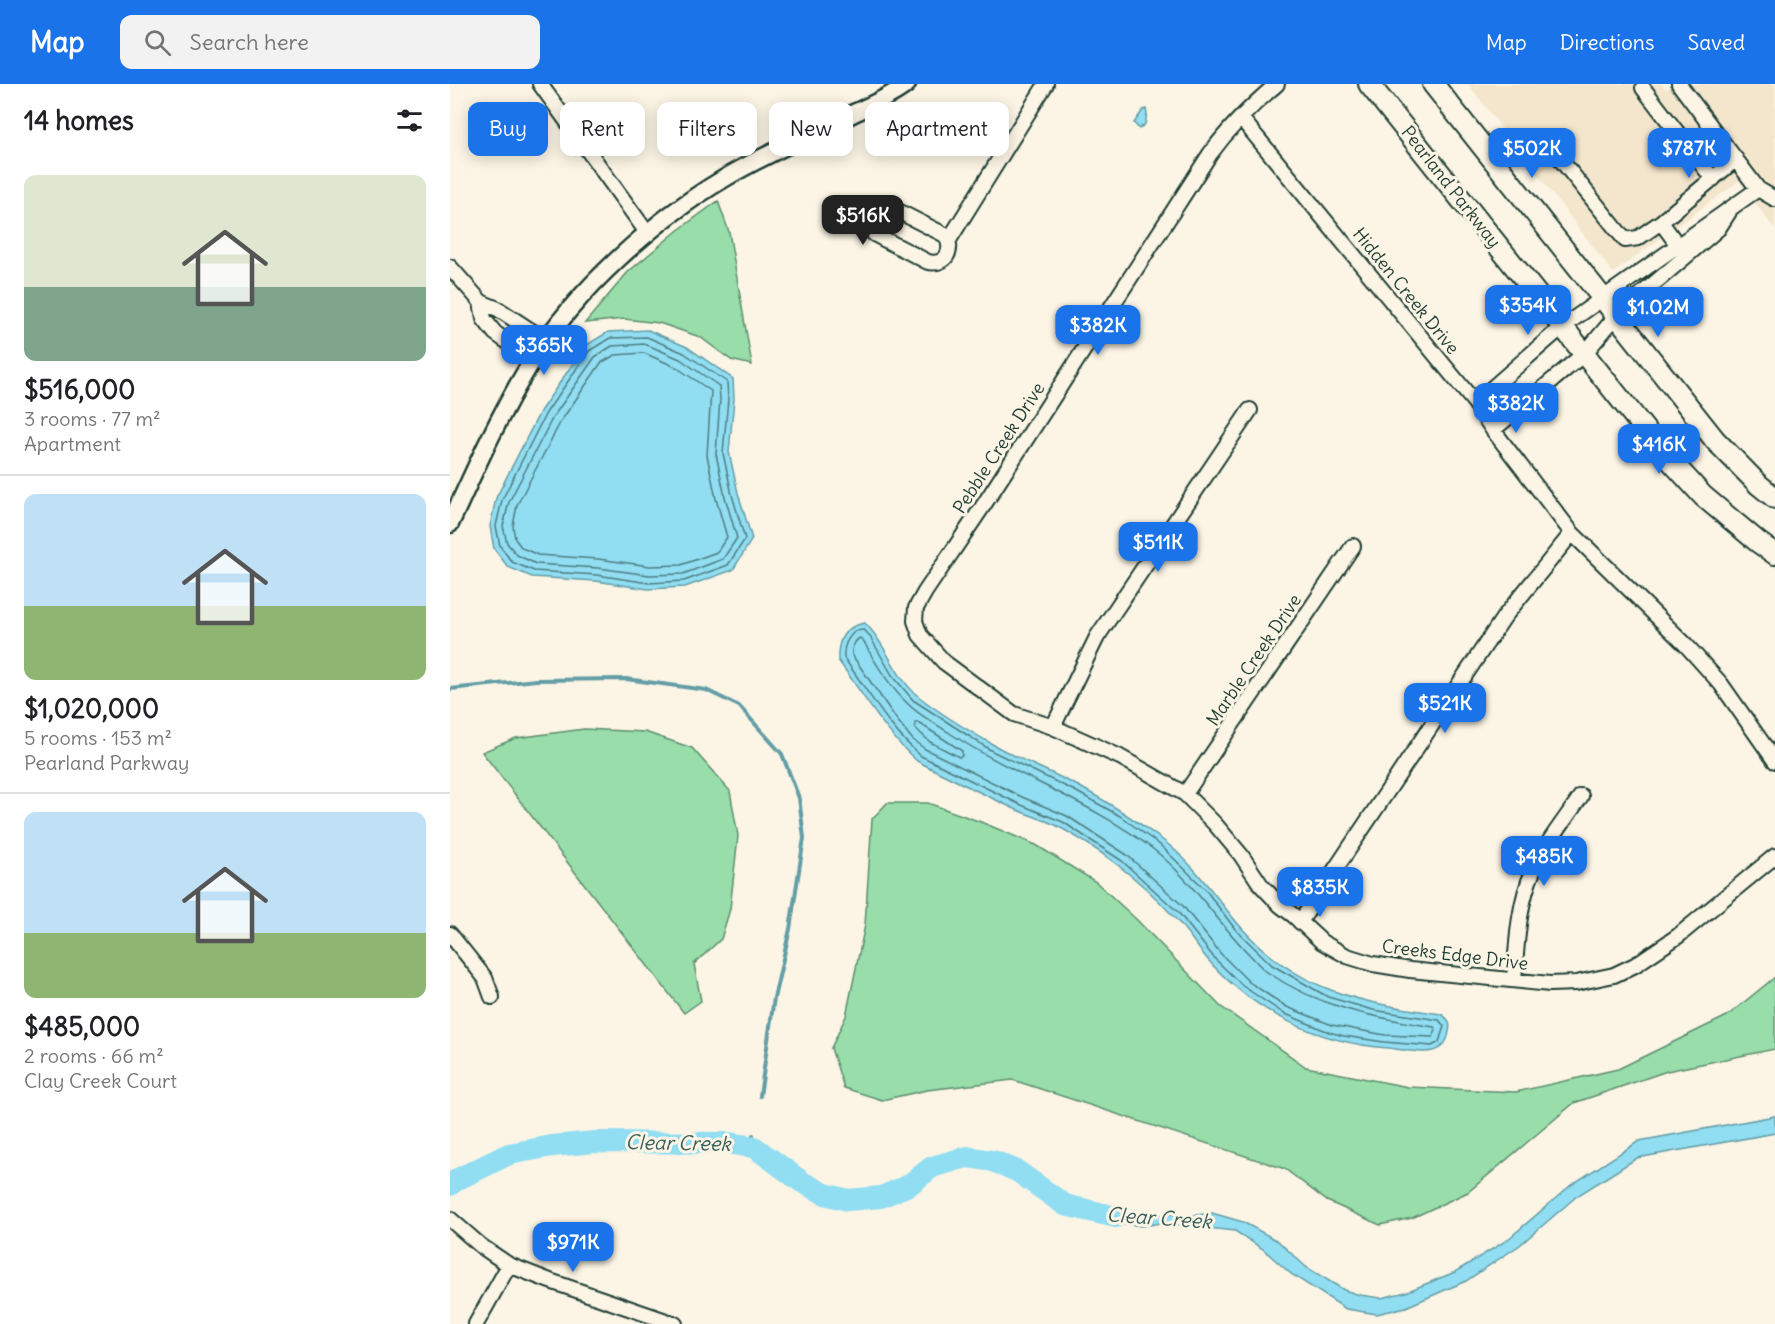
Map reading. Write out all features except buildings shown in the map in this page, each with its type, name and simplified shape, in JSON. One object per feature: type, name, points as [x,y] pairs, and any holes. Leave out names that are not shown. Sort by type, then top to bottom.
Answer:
[{"type":"main road","name":"Pearland Parkway","points":[[1369,84],[1661,450],[1702,496],[1775,554]]},
{"type":"main road","points":[[1433,84],[1715,440],[1775,498]]},
{"type":"street","points":[[540,84],[648,234]]},
{"type":"street","points":[[450,524],[499,421],[533,360],[589,288],[610,266],[673,213],[723,179],[908,84]]},
{"type":"street","points":[[949,240],[945,234],[890,207],[881,205],[875,208],[868,220],[874,234],[928,262],[936,264],[943,261],[950,246],[949,240],[1046,84]]},
{"type":"street","name":"Pebble Creek Drive","points":[[920,635],[915,621],[916,608],[925,592],[1210,154],[1224,134],[1277,84]]},
{"type":"street","points":[[1679,84],[1758,189],[1775,199]]},
{"type":"street","points":[[1643,88],[1713,179]]},
{"type":"street","name":"Hidden Creek Drive","points":[[1241,118],[1475,403],[1572,533],[1686,645],[1721,684],[1775,761]]},
{"type":"street","points":[[1557,155],[1624,240],[1638,238],[1661,222],[1736,159]]},
{"type":"street","points":[[1475,403],[1562,327],[1758,189]]},
{"type":"street","points":[[1493,430],[1585,353],[1617,315],[1718,229],[1733,206]]},
{"type":"street","points":[[1661,222],[1686,256]]},
{"type":"street","points":[[450,267],[481,302],[498,309],[547,341]]},
{"type":"street","points":[[481,302],[484,319],[495,333],[533,360]]},
{"type":"street","points":[[1053,727],[1097,638],[1250,410]]},
{"type":"street","points":[[1300,922],[1504,617],[1572,533]]},
{"type":"street","name":"Marble Creek Drive","points":[[1185,794],[1353,546]]},
{"type":"street","name":"Creeks Edge Drive","points":[[920,635],[944,662],[1014,714],[1053,727],[1120,757],[1185,794],[1215,824],[1241,855],[1260,885],[1280,905],[1322,942],[1347,956],[1373,964],[1410,970],[1550,984],[1576,983],[1614,975],[1678,936],[1775,856]]},
{"type":"street","points":[[1514,980],[1518,928],[1524,896],[1534,870],[1581,796]]},
{"type":"street","points":[[450,934],[457,954],[485,978],[492,997]]},
{"type":"street","points":[[450,1219],[464,1233],[509,1265],[675,1324]]},
{"type":"street","points":[[476,1324],[509,1265]]},
{"type":"shaded area","points":[[1468,84],[1661,84],[1666,90],[1673,84],[1775,84],[1775,230],[1739,181],[1613,273]]},
{"type":"green space","points":[[718,201],[729,232],[752,365],[731,360],[700,337],[659,323],[624,319],[585,323],[628,272],[677,231]]},
{"type":"green space","points":[[584,729],[645,732],[692,748],[730,791],[738,836],[730,909],[721,939],[694,964],[701,1001],[684,1013],[482,752],[516,738]]},
{"type":"green space","points":[[887,803],[928,803],[981,822],[1036,845],[1096,882],[1137,920],[1220,1006],[1306,1067],[1408,1087],[1516,1092],[1618,1069],[1727,1016],[1775,977],[1775,1049],[1667,1071],[1574,1103],[1468,1192],[1412,1218],[1380,1225],[1327,1201],[1285,1169],[1013,1080],[927,1090],[882,1100],[844,1088],[831,1048],[846,1016],[865,925],[872,819]]},
{"type":"water","points":[[1146,109],[1145,124],[1139,129],[1134,123]]},
{"type":"water","points":[[648,330],[687,347],[733,379],[734,399],[729,452],[752,539],[733,570],[685,587],[648,589],[596,581],[532,577],[508,567],[494,549],[490,526],[496,498],[541,410],[585,346],[608,332]]},
{"type":"water","points":[[865,623],[879,640],[903,679],[918,696],[975,734],[1090,793],[1160,838],[1182,857],[1260,947],[1283,965],[1330,990],[1383,1005],[1441,1014],[1449,1024],[1446,1041],[1434,1051],[1407,1051],[1337,1040],[1290,1022],[1247,996],[1227,979],[1160,902],[1133,877],[1105,856],[1056,825],[1015,809],[917,761],[885,726],[838,660],[839,646],[847,630]]},
{"type":"water","points":[[1775,1116],[1775,1133],[1637,1158],[1577,1196],[1520,1245],[1466,1281],[1406,1307],[1377,1314],[1346,1309],[1291,1274],[1263,1249],[1235,1231],[1162,1223],[1142,1226],[1085,1216],[1088,1208],[1138,1216],[1172,1214],[1188,1216],[1212,1213],[1243,1222],[1278,1241],[1306,1267],[1344,1290],[1381,1298],[1406,1292],[1455,1272],[1507,1240],[1571,1185],[1639,1141]]},
{"type":"waterway","points":[[450,689],[536,680],[626,679],[706,690],[739,706],[782,754],[799,798],[804,838],[790,929],[774,998],[760,1096]]},
{"type":"waterway","points":[[753,1135],[754,1147]]},
{"type":"waterway","name":"Clear Creek","points":[[450,1185],[509,1154],[552,1146],[595,1142],[727,1143],[754,1147],[802,1182],[825,1194],[848,1200],[881,1197],[909,1185],[932,1167],[967,1157],[993,1161],[1017,1171],[1065,1205],[1116,1217]]}]
